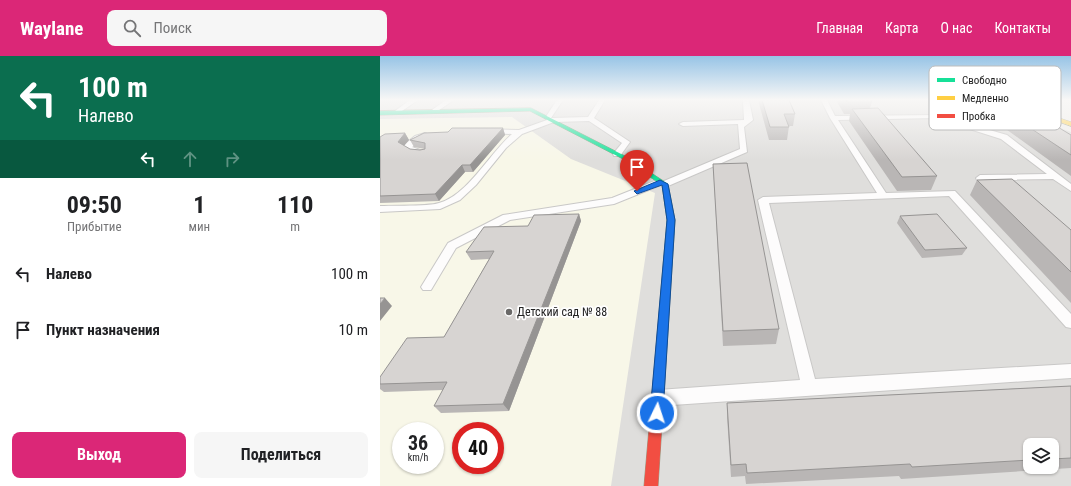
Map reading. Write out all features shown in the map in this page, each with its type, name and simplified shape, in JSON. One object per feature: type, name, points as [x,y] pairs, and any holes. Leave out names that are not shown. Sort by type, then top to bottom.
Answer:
[{"type":"street","points":[[553,120],[617,154],[662,183],[671,220],[651,486]]},
{"type":"street","points":[[1061,121],[1071,124]]},
{"type":"lane","points":[[478,131],[519,132],[530,129],[549,120]]},
{"type":"lane","points":[[592,120],[626,142],[617,154]]},
{"type":"lane","points":[[427,287],[452,246],[507,217],[614,201],[662,183],[744,150],[740,126],[749,120]]},
{"type":"lane","points":[[834,120],[884,196]]},
{"type":"lane","points":[[683,124],[746,122]]},
{"type":"lane","points":[[981,130],[1004,137],[1071,188]]},
{"type":"lane","points":[[380,209],[440,206],[457,198],[473,183],[503,146],[519,132]]},
{"type":"lane","points":[[425,153],[414,152],[407,147],[418,138],[434,133]]},
{"type":"lane","points":[[980,178],[1056,176]]},
{"type":"lane","points":[[809,387],[763,200],[952,193],[1071,323]]},
{"type":"lane","points":[[658,398],[809,387],[1071,372]]},
{"type":"shaded area","points":[[380,120],[929,120],[929,130],[1061,130],[1061,128],[1071,132],[1071,486],[380,486]]},
{"type":"shaded area","name":"Детский сад № 88","points":[[380,120],[516,120],[571,159],[655,193],[611,486],[380,486]]},
{"type":"building","points":[[768,120],[786,120],[789,127],[770,127]]},
{"type":"building","points":[[860,120],[888,120],[937,176],[902,177]]},
{"type":"building","points":[[452,128],[503,128],[470,165],[462,165],[435,194],[380,196],[380,137],[385,134],[405,133],[398,142],[410,149],[420,150],[425,149],[425,143],[410,140],[424,133],[448,132]]},
{"type":"building","points":[[1061,129],[1071,135],[1071,155],[1033,130]]},
{"type":"building","points":[[747,163],[779,329],[723,331],[713,164]]},
{"type":"building","points":[[1012,179],[1071,230],[1071,272],[977,180]]},
{"type":"building","points":[[579,214],[503,404],[434,406],[447,382],[380,384],[380,377],[407,338],[444,337],[494,251],[466,252],[484,227],[528,226],[534,215]]},
{"type":"building","points":[[937,214],[967,248],[925,250],[900,216]]},
{"type":"building","points":[[380,298],[385,298],[380,304]]},
{"type":"building","points":[[1071,386],[1071,458],[1059,459],[1059,438],[1023,438],[1023,460],[912,467],[910,464],[747,473],[746,464],[731,465],[727,403]]},
{"type":"traffic: fast","points":[[552,120],[625,158],[665,184],[671,220],[658,394]]},
{"type":"traffic: slow","points":[[1061,121],[1071,124]]},
{"type":"traffic: jam","points":[[651,486],[658,394]]},
{"type":"place","name":"Детский сад № 88","points":[[509,312]]},
{"type":"route","points":[[637,191],[660,182],[665,184],[671,220],[657,413]]}]
